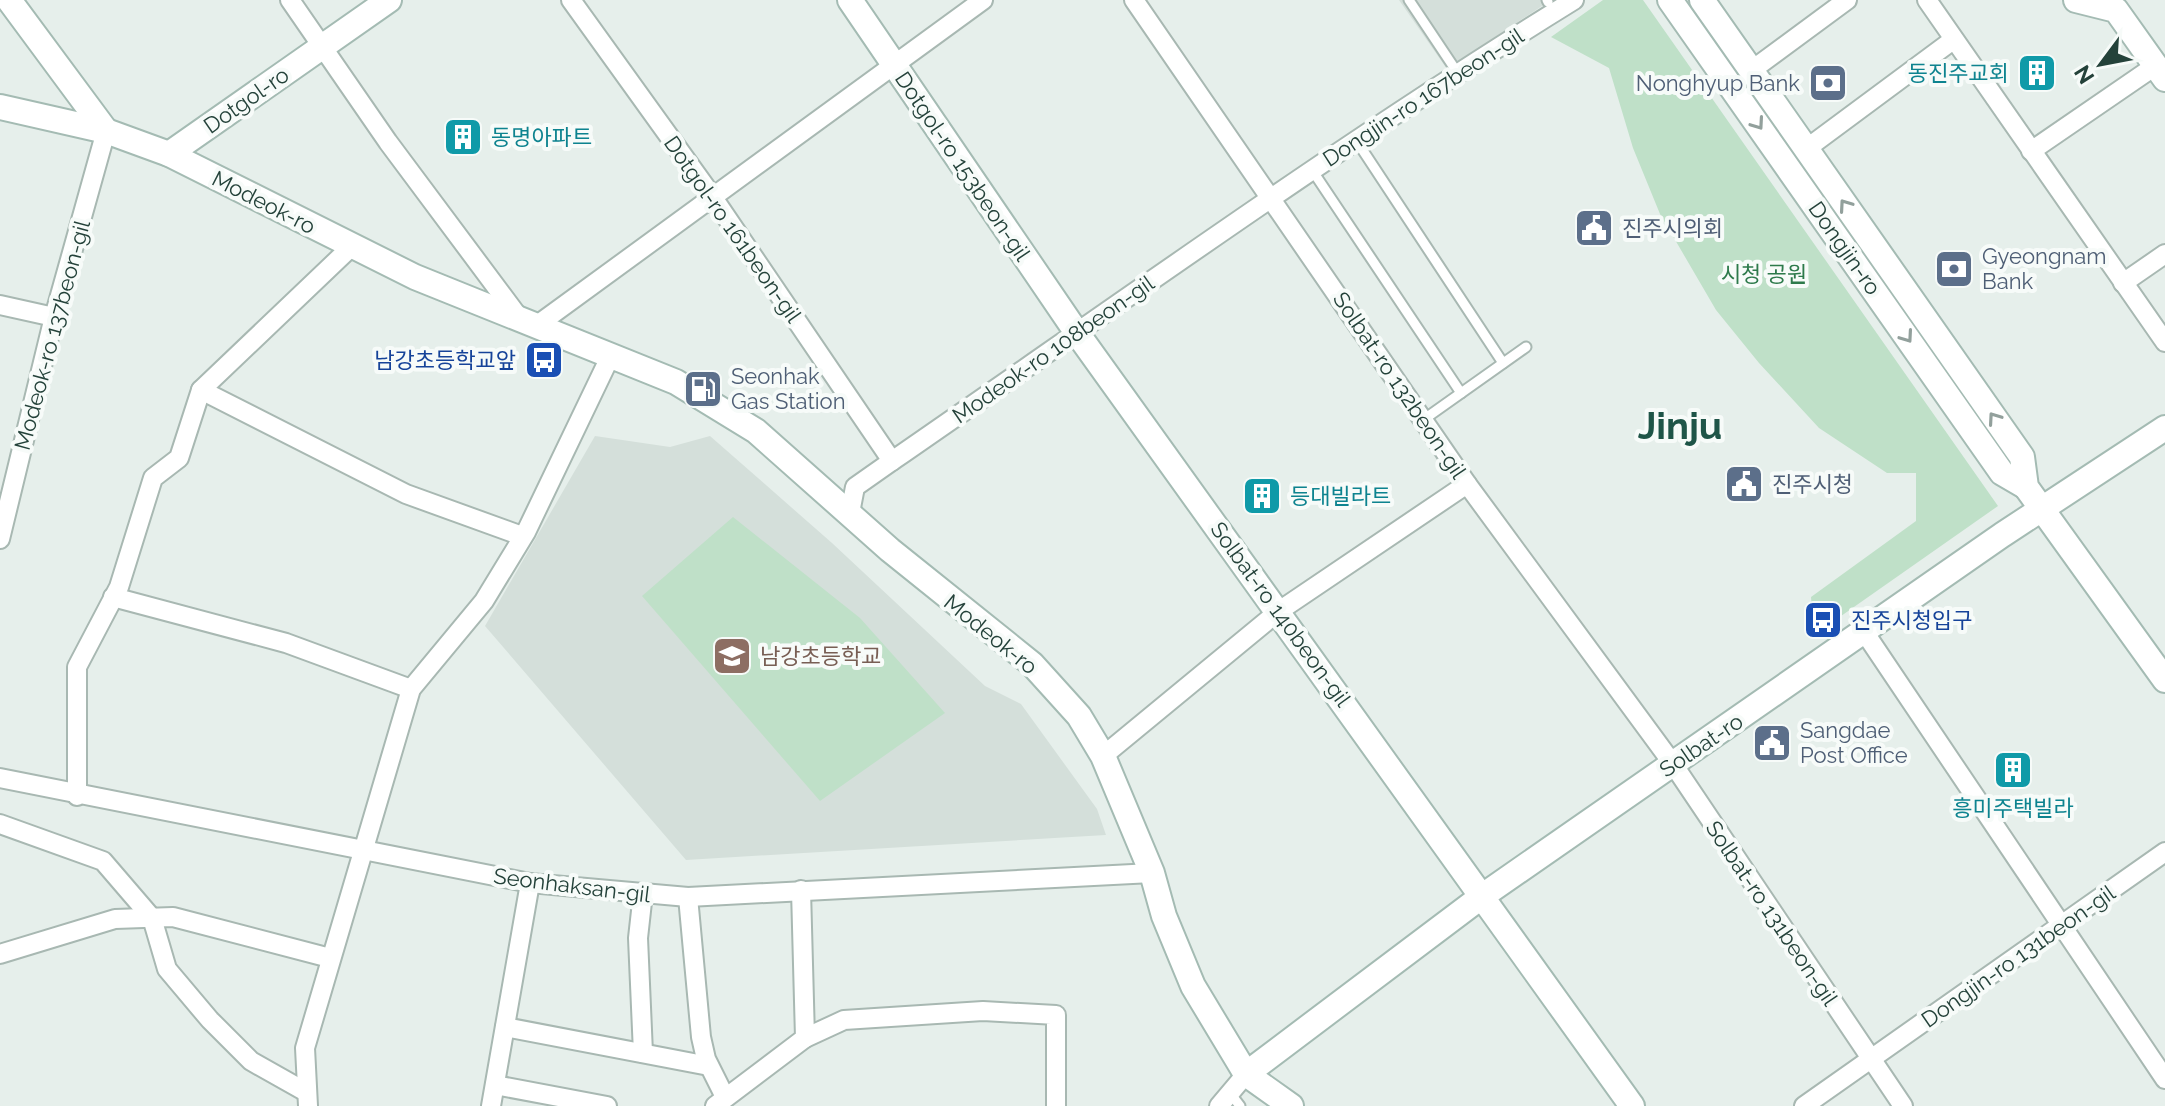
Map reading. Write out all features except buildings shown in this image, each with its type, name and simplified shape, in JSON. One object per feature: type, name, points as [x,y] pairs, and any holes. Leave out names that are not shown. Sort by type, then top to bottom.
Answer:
[{"type":"street","points":[[9,0],[106,131]]},
{"type":"street","points":[[290,0],[388,142],[528,322],[712,196],[974,3]]},
{"type":"street","name":"Dotgol-ro","points":[[169,154],[389,0]]},
{"type":"street","name":"Dotgol-ro 161beon-gil","points":[[571,0],[712,196],[892,461]]},
{"type":"street","name":"Dotgol-ro 153beon-gil","points":[[850,0],[1077,333]]},
{"type":"street","name":"Solbat-ro 132beon-gil","points":[[1134,0],[1467,484],[1673,764]]},
{"type":"street","name":"Dongjin-ro 167beon-gil","points":[[1272,197],[1457,72],[1574,0]]},
{"type":"street","name":"Dongjin-ro","points":[[1670,0],[2002,473],[2026,487],[2165,680]]},
{"type":"street","name":"Dongjin-ro","points":[[1702,0],[2022,457],[2026,487]]},
{"type":"street","points":[[1752,70],[1847,0]]},
{"type":"street","points":[[1927,0],[2165,342]]},
{"type":"street","points":[[2031,151],[2160,72],[2113,5],[2076,0]]},
{"type":"street","points":[[1806,149],[1953,40]]},
{"type":"street","name":"Modeok-ro","points":[[0,107],[106,131],[169,154],[351,247],[676,382],[731,413],[901,559],[1032,664],[1079,716],[1103,756],[1152,873],[1164,916],[1234,1095],[1291,1106]]},
{"type":"street","name":"Modeok-ro 137beon-gil","points":[[0,539],[54,317],[106,131]]},
{"type":"street","name":"Modeok-ro 108beon-gil","points":[[850,513],[855,487],[1272,197]]},
{"type":"street","points":[[77,796],[77,667],[113,597],[153,478],[179,458],[201,390],[351,247]]},
{"type":"street","points":[[2123,283],[2165,254]]},
{"type":"street","points":[[0,305],[54,317]]},
{"type":"street","name":"Solbat-ro 140beon-gil","points":[[1077,333],[1632,1106]]},
{"type":"street","points":[[307,1099],[305,1048],[411,689],[484,601],[522,536],[610,357]]},
{"type":"street","points":[[201,390],[406,494],[522,536]]},
{"type":"street","name":"Solbat-ro","points":[[1234,1095],[1481,897],[2041,509],[2165,428]]},
{"type":"street","points":[[1103,756],[1279,611],[1467,484]]},
{"type":"street","points":[[113,597],[286,643],[411,689]]},
{"type":"street","points":[[1865,633],[2165,1079]]},
{"type":"street","name":"Solbat-ro 131beon-gil","points":[[1673,764],[1871,1061]]},
{"type":"street","name":"Seonhaksan-gil","points":[[0,778],[77,796],[530,883],[688,897],[1152,873]]},
{"type":"street","points":[[0,824],[103,861],[152,918],[167,969],[210,1020],[251,1061],[307,1099]]},
{"type":"street","name":"Dongjin-ro 131beon-gil","points":[[1804,1106],[2165,852]]},
{"type":"street","points":[[491,1106],[530,883]]},
{"type":"street","points":[[801,890],[805,1038]]},
{"type":"street","points":[[643,893],[638,938],[643,1053]]},
{"type":"street","points":[[688,897],[701,1037],[720,1101],[805,1038],[844,1020],[983,1011],[1056,1015],[1056,1106]]},
{"type":"street","points":[[0,954],[115,919],[173,917],[330,958]]},
{"type":"street","points":[[505,1027],[709,1066]]},
{"type":"street","points":[[1871,1061],[1903,1106]]},
{"type":"street","points":[[495,1085],[607,1106]]},
{"type":"lane","points":[[1413,2],[1457,72]]},
{"type":"lane","points":[[1356,140],[1503,363]]},
{"type":"lane","points":[[1312,170],[1461,393]]},
{"type":"lane","points":[[1423,420],[1526,347]]},
{"type":"shaded area","points":[[1399,0],[1551,0],[1447,69]]},
{"type":"shaded area","name":"남강초등학교","points":[[595,436],[670,447],[710,436],[832,543],[985,686],[1021,704],[1097,809],[1106,835],[686,860],[485,626]]},
{"type":"green space","name":"시청 공원","points":[[1603,0],[1643,0],[1998,506],[1814,635],[1811,597],[1916,521],[1916,473],[1887,473],[1819,428],[1759,363],[1716,310],[1660,214],[1633,148],[1609,68],[1551,37]]},
{"type":"green space","points":[[733,517],[860,618],[945,713],[820,801],[642,596]]},
{"type":"place","name":"동진주교회","points":[[2037,73]]},
{"type":"place","name":"Nonghyup Bank","points":[[1828,83]]},
{"type":"place","name":"동명아파트","points":[[463,137]]},
{"type":"place","name":"진주시의회","points":[[1594,228]]},
{"type":"place","name":"Gyeongnam Bank","points":[[1954,269]]},
{"type":"place","name":"남강초등학교앞","points":[[544,360]]},
{"type":"place","name":"Seonhak Gas Station","points":[[703,389]]},
{"type":"place","name":"진주시청","points":[[1744,484]]},
{"type":"place","name":"등대빌라트","points":[[1262,496]]},
{"type":"place","name":"진주시청입구","points":[[1823,620]]},
{"type":"place","name":"남강초등학교","points":[[732,656]]},
{"type":"place","name":"Sangdae Post Office","points":[[1772,743]]},
{"type":"place","name":"흥미주택빌라","points":[[2013,770]]},
{"type":"district","name":"Jinju","points":[[1680,425]]}]
